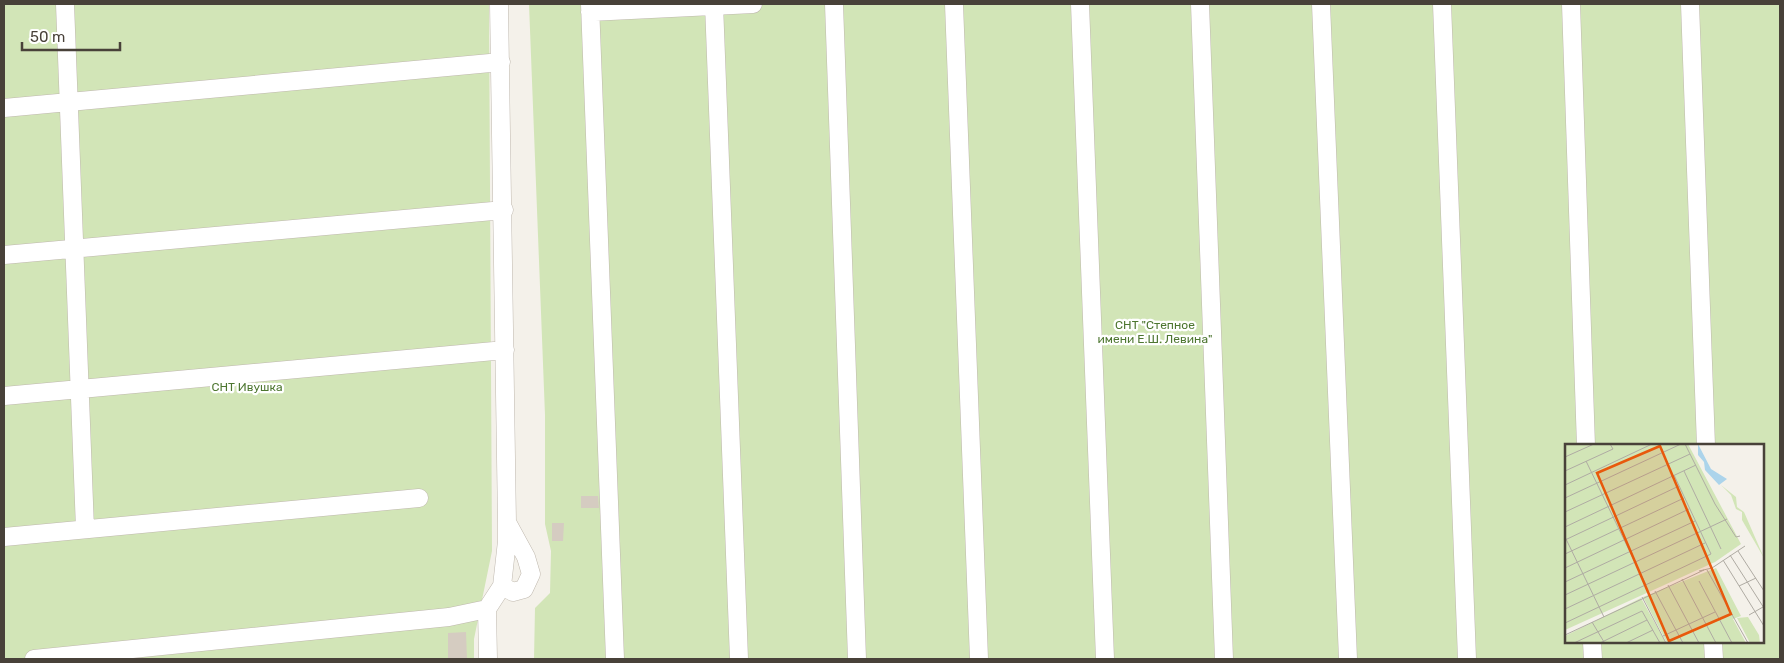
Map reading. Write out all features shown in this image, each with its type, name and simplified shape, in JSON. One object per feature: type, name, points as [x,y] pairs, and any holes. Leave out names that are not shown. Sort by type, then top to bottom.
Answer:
[{"type":"street","points":[[65,4],[85,529]]},
{"type":"street","points":[[488,659],[487,609],[502,586],[507,541],[504,210],[499,4]]},
{"type":"street","points":[[615,659],[590,8],[753,4]]},
{"type":"street","points":[[834,4],[857,659]]},
{"type":"street","points":[[954,4],[979,659]]},
{"type":"street","points":[[1080,4],[1105,659]]},
{"type":"street","points":[[1200,4],[1224,659]]},
{"type":"street","points":[[1321,4],[1348,659]]},
{"type":"street","points":[[1442,4],[1467,659]]},
{"type":"street","points":[[1571,4],[1586,444]]},
{"type":"street","points":[[1690,4],[1706,444]]},
{"type":"street","points":[[714,5],[739,659]]},
{"type":"street","points":[[4,108],[501,62]]},
{"type":"street","points":[[4,255],[504,210]]},
{"type":"street","points":[[4,396],[505,350]]},
{"type":"street","points":[[4,536],[419,498]]},
{"type":"street","points":[[502,586],[512,592],[524,589],[531,574],[526,557],[507,523]]},
{"type":"street","points":[[34,659],[449,617],[487,609]]},
{"type":"street","points":[[1592,643],[1593,659]]},
{"type":"street","points":[[1713,643],[1714,659]]},
{"type":"green space","name":"СНТ Ивушка","points":[[4,4],[489,4],[492,551],[474,639],[474,659],[4,659]]},
{"type":"green space","name":"СНТ \"Степное имени Е.Ш. Левина\"","points":[[529,4],[1780,4],[1780,659],[534,659],[535,608],[550,593],[551,551],[545,524],[545,415]]},
{"type":"building","points":[[581,496],[598,496],[599,508],[581,508]]},
{"type":"building","points":[[552,523],[564,523],[563,541],[552,541]]},
{"type":"building","points":[[466,632],[467,659],[448,659],[448,633]]}]
